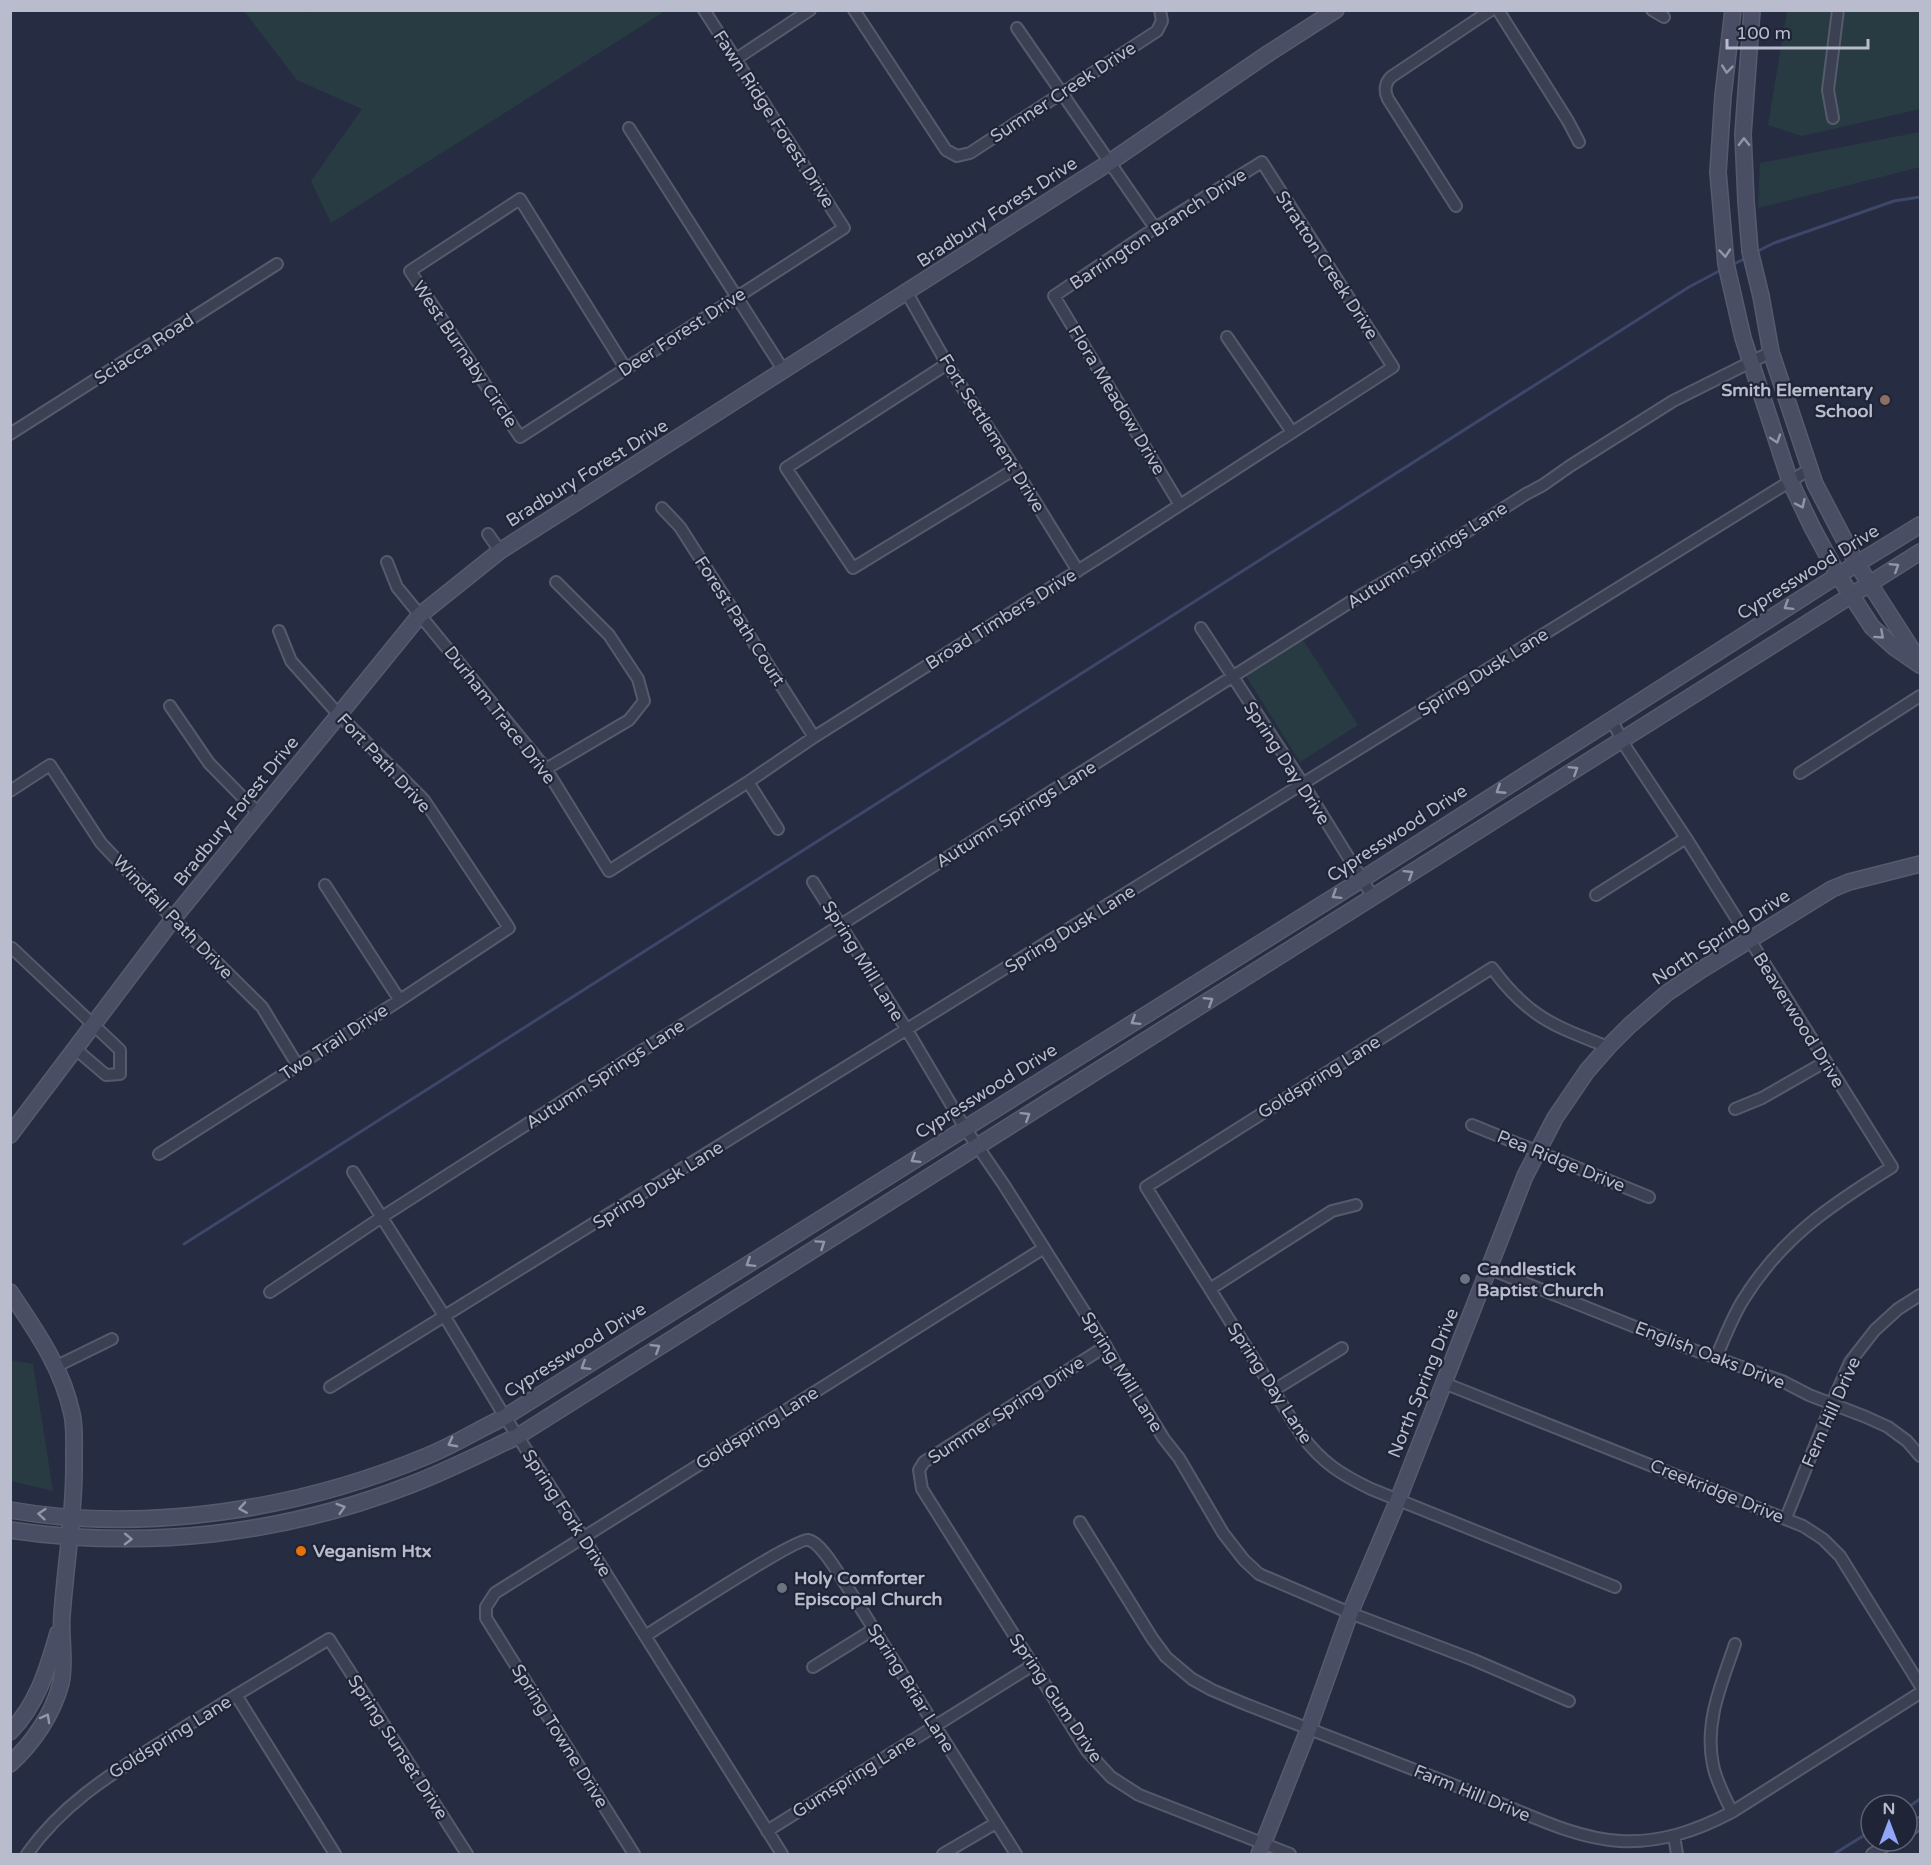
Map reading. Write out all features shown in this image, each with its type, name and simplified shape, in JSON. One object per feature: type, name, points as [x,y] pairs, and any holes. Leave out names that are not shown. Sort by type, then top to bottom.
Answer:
[{"type":"street","name":"Fawn Ridge Forest Drive","points":[[704,10],[844,228]]},
{"type":"street","points":[[736,59],[810,10]]},
{"type":"street","name":"Sumner Creek Drive","points":[[854,10],[946,150],[957,156],[970,153],[1157,31],[1161,16]]},
{"type":"street","name":"Bradbury Forest Drive","points":[[10,1135],[173,919],[420,615],[500,551],[1110,162],[1336,10]]},
{"type":"street","points":[[1456,206],[1388,99],[1385,88],[1391,77],[1491,10]]},
{"type":"street","points":[[1498,10],[1579,142]]},
{"type":"street","points":[[1652,10],[1664,17]]},
{"type":"street","points":[[1733,10],[1718,172],[1726,264],[1751,362],[1790,481],[1838,575],[1872,627],[1894,648],[1920,664]]},
{"type":"street","points":[[1752,10],[1743,135],[1746,201],[1750,251],[1771,352],[1815,484],[1857,564],[1920,664]]},
{"type":"street","points":[[1833,118],[1828,90],[1838,10]]},
{"type":"street","points":[[1017,28],[1155,228]]},
{"type":"street","points":[[628,128],[784,371]]},
{"type":"street","name":"Barrington Branch Drive","points":[[1054,296],[1155,228],[1262,162]]},
{"type":"street","name":"Stratton Creek Drive","points":[[1262,162],[1393,367]]},
{"type":"street","name":"West Burnaby Circle","points":[[520,436],[410,271],[519,199],[626,369]]},
{"type":"street","name":"Deer Forest Drive","points":[[520,436],[844,228]]},
{"type":"street","name":"Sciacca Road","points":[[10,434],[277,264]]},
{"type":"street","name":"Fort Settlement Drive","points":[[907,293],[947,364],[1078,571]]},
{"type":"street","name":"Flora Meadow Drive","points":[[1054,296],[1180,505]]},
{"type":"street","points":[[1227,337],[1292,432]]},
{"type":"street","name":"Autumn Springs Lane","points":[[270,1292],[382,1217],[1363,594],[1543,485],[1673,401],[1771,352]]},
{"type":"street","points":[[947,364],[786,468],[853,568],[1015,469]]},
{"type":"street","name":"Broad Timbers Drive","points":[[609,871],[748,782],[814,736],[1078,571],[1393,367]]},
{"type":"street","name":"Spring Dusk Lane","points":[[330,1387],[1810,469]]},
{"type":"street","name":"Forest Path Court","points":[[662,508],[680,527],[814,736]]},
{"type":"street","name":"Cypresswood Drive","points":[[10,1510],[73,1516],[163,1518],[203,1514],[295,1498],[370,1477],[429,1455],[505,1417],[1361,880],[1611,719],[1920,525]]},
{"type":"street","points":[[488,534],[500,551]]},
{"type":"street","points":[[10,1530],[69,1537],[187,1538],[218,1535],[300,1520],[409,1485],[518,1436],[1920,552]]},
{"type":"street","name":"Durham Trace Drive","points":[[387,562],[397,587],[546,769],[609,871]]},
{"type":"street","points":[[546,769],[629,720],[644,701],[638,679],[609,636],[556,582]]},
{"type":"street","name":"Spring Day Drive","points":[[1201,628],[1303,784],[1373,897]]},
{"type":"street","name":"Fort Path Drive","points":[[279,630],[291,662],[339,715],[424,800],[508,928]]},
{"type":"street","points":[[1800,773],[1920,696]]},
{"type":"street","points":[[170,706],[209,763],[257,812],[262,810]]},
{"type":"street","name":"Beaverwood Drive","points":[[1611,719],[1892,1167],[1818,1215],[1780,1251],[1743,1300],[1716,1358]]},
{"type":"street","name":"Windfall Path Drive","points":[[10,791],[50,765],[101,843],[173,919],[262,1007],[298,1066]]},
{"type":"street","points":[[748,782],[778,829]]},
{"type":"street","points":[[1596,895],[1686,838]]},
{"type":"street","name":"North Spring Drive","points":[[1260,1849],[1309,1728],[1350,1613],[1398,1500],[1525,1176],[1570,1095],[1608,1047],[1667,993],[1832,889],[1849,882],[1920,864]]},
{"type":"street","name":"Spring Mill Lane","points":[[813,882],[907,1030],[977,1147],[1004,1185],[1118,1368],[1179,1458],[1223,1533],[1244,1560],[1259,1574],[1350,1613],[1474,1660],[1569,1701]]},
{"type":"street","points":[[325,885],[399,999],[397,1002]]},
{"type":"street","name":"Two Trail Drive","points":[[159,1154],[508,928]]},
{"type":"street","points":[[12,948],[120,1050],[120,1074],[106,1075],[79,1052],[76,1046]]},
{"type":"street","name":"Goldspring Lane","points":[[1146,1187],[1492,968],[1515,997],[1539,1017],[1608,1047]]},
{"type":"street","points":[[1163,1003],[1176,1022]]},
{"type":"street","points":[[1735,1109],[1762,1098],[1825,1062]]},
{"type":"street","name":"Pea Ridge Drive","points":[[1472,1125],[1649,1197]]},
{"type":"street","name":"Spring Fork Drive","points":[[352,1172],[782,1854]]},
{"type":"street","name":"Spring Day Lane","points":[[1146,1187],[1302,1436],[1328,1464],[1344,1476],[1398,1500],[1615,1587]]},
{"type":"street","points":[[1210,1289],[1332,1211],[1356,1205]]},
{"type":"street","name":"Goldspring Lane","points":[[486,1618],[486,1606],[495,1593],[1044,1248]]},
{"type":"street","name":"English Oaks Drive","points":[[1490,1269],[1716,1358],[1782,1381],[1809,1395],[1888,1427],[1907,1441],[1920,1456]]},
{"type":"street","points":[[729,1277],[740,1296]]},
{"type":"street","points":[[10,1292],[57,1366],[73,1416],[74,1482],[73,1516],[62,1618],[61,1683],[52,1708],[38,1732],[10,1764]]},
{"type":"street","name":"Fern Hill Drive","points":[[1786,1518],[1850,1362],[1875,1330],[1898,1309],[1920,1295]]},
{"type":"street","points":[[57,1366],[112,1339]]},
{"type":"street","name":"Summer Spring Drive","points":[[921,1482],[919,1470],[924,1462],[934,1454],[1106,1346]]},
{"type":"street","points":[[1274,1390],[1342,1348]]},
{"type":"street","name":"Creekridge Drive","points":[[1444,1383],[1803,1526],[1823,1539],[1840,1556],[1920,1685]]},
{"type":"street","name":"Spring Gum Drive","points":[[921,1482],[922,1489],[1087,1750],[1111,1777],[1140,1795],[1260,1849],[1290,1854]]},
{"type":"street","points":[[295,1498],[300,1520]]},
{"type":"street","name":"Farm Hill Drive","points":[[1080,1522],[1152,1638],[1174,1665],[1192,1679],[1212,1690],[1580,1834],[1620,1841],[1654,1840],[1706,1826],[1732,1812],[1920,1693]]},
{"type":"street","name":"Spring Briar Lane","points":[[645,1635],[794,1544],[802,1540],[809,1540],[819,1545],[1016,1854]]},
{"type":"street","points":[[10,1732],[33,1701],[48,1667],[62,1618]]},
{"type":"street","name":"Spring Towne Drive","points":[[486,1618],[634,1854]]},
{"type":"street","points":[[813,1667],[874,1629]]},
{"type":"street","name":"Goldspring Lane","points":[[27,1854],[68,1807],[88,1790],[236,1695],[329,1639]]},
{"type":"street","name":"Spring Sunset Drive","points":[[329,1639],[467,1854]]},
{"type":"street","points":[[1732,1812],[1713,1766],[1710,1730],[1712,1713],[1735,1644]]},
{"type":"street","name":"Gumspring Lane","points":[[767,1831],[1033,1665]]},
{"type":"street","points":[[236,1695],[335,1854]]},
{"type":"street","points":[[943,1854],[996,1823]]},
{"type":"street","points":[[1674,1836],[1677,1854]]},
{"type":"shaded area","points":[[310,10],[665,11],[331,223],[311,181],[362,109],[297,80],[244,11],[304,11],[306,13]]},
{"type":"shaded area","points":[[1787,11],[1920,11],[1920,109],[1802,136],[1768,125]]},
{"type":"shaded area","points":[[1920,132],[1920,167],[1758,208],[1760,163]]},
{"type":"shaded area","points":[[1303,640],[1358,725],[1300,762],[1246,676]]},
{"type":"shaded area","points":[[11,1360],[33,1364],[53,1491],[11,1481]]},
{"type":"waterway","points":[[1756,252],[1774,243],[1894,201],[1920,197]]},
{"type":"waterway","points":[[1732,265],[1748,257]]},
{"type":"waterway","points":[[184,1244],[1689,287],[1721,270]]},
{"type":"waterway","points":[[1834,1854],[1859,1838]]},
{"type":"place","name":"Smith Elementary School","points":[[1885,400]]},
{"type":"place","name":"Candlestick Baptist Church","points":[[1465,1279]]},
{"type":"place","name":"Veganism Htx","points":[[301,1551]]},
{"type":"place","name":"Holy Comforter Episcopal Church","points":[[782,1588]]}]
